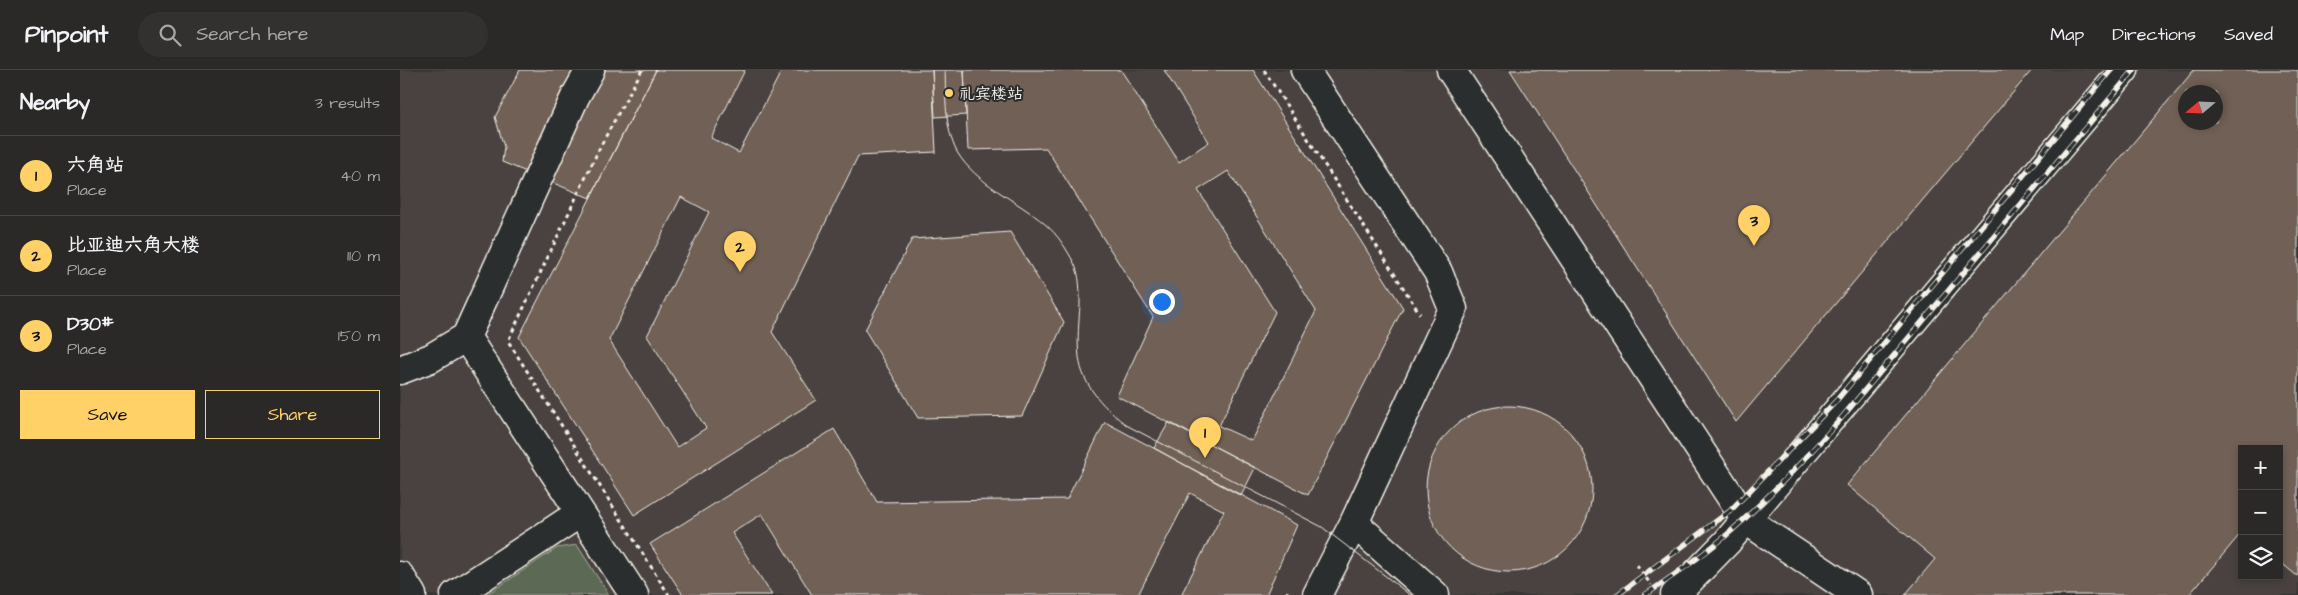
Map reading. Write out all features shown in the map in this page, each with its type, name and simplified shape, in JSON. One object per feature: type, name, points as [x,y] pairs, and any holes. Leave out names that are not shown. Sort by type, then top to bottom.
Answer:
[{"type":"street","points":[[400,370],[431,358],[466,337],[575,97],[590,70]]},
{"type":"street","points":[[1304,70],[1438,272],[1453,309],[1354,523],[1318,595]]},
{"type":"street","points":[[1451,70],[1746,520],[1858,595]]},
{"type":"street","points":[[1676,591],[1746,520],[2124,70]]},
{"type":"street","points":[[466,337],[634,595]]},
{"type":"street","points":[[455,595],[580,513]]},
{"type":"street","points":[[1354,523],[1435,595]]},
{"type":"street","points":[[400,576],[412,595]]},
{"type":"path","points":[[642,70],[600,145],[508,341],[669,595]]},
{"type":"path","points":[[1264,70],[1422,316]]},
{"type":"path","points":[[1637,565],[1676,591]]},
{"type":"shaded area","points":[[400,70],[2298,70],[2298,595],[400,595]]},
{"type":"green space","points":[[577,545],[609,595],[486,595],[557,548]]},
{"type":"building","points":[[520,70],[656,70],[590,198],[502,162],[504,147],[495,117]]},
{"type":"building","points":[[656,70],[745,70],[711,138],[739,153],[782,70],[932,70],[936,152],[858,156],[772,332],[816,400],[634,515],[519,337]],"holes":[[[681,197],[709,212],[647,336],[706,428],[677,447],[609,340]]]},
{"type":"building","name":"礼宾楼站","points":[[932,70],[964,70],[966,115],[935,117]]},
{"type":"building","points":[[964,70],[1121,70],[1179,162],[1209,142],[1164,70],[1253,70],[1403,308],[1308,495],[1117,396],[1153,317],[1046,148],[968,150]],"holes":[[[1228,171],[1316,311],[1252,441],[1219,426],[1275,312],[1198,190]]]},
{"type":"building","points":[[1510,70],[2032,70],[1736,422]]},
{"type":"building","points":[[2194,70],[2298,70],[2297,576],[2283,564],[2283,445],[2238,445],[2238,537],[2189,595],[1905,595],[1935,559],[1847,485],[2178,89],[2178,130],[2223,130],[2223,85],[2181,85]]},
{"type":"building","points":[[1010,232],[1064,322],[1022,416],[918,418],[865,330],[912,239]]},
{"type":"building","points":[[1501,406],[1517,406],[1541,412],[1568,430],[1586,457],[1592,489],[1586,521],[1568,548],[1541,566],[1517,572],[1501,572],[1477,566],[1456,553],[1445,542],[1432,521],[1426,497],[1426,481],[1432,457],[1445,436],[1456,425],[1477,412]]},
{"type":"building","points":[[1105,422],[1297,525],[1266,595],[1181,595],[1224,511],[1190,493],[1138,595],[812,595],[762,514],[732,533],[772,595],[683,595],[650,544],[834,429],[877,502],[1067,499]]},
{"type":"building","points":[[1169,422],[1255,468],[1241,496],[1154,448]]},
{"type":"tram line","points":[[945,70],[948,122],[957,152],[965,163],[986,183],[1050,228],[1074,263],[1080,289],[1078,344],[1081,368],[1090,387],[1111,413],[1128,426],[1322,527],[1410,595]]},
{"type":"railway","points":[[1617,595],[1730,511],[1836,401],[2111,70]]},
{"type":"railway","points":[[1645,595],[1722,539],[1810,453],[2134,70]]},
{"type":"place","name":"礼宾楼站","points":[[949,93]]},
{"type":"place","name":"D30#","points":[[1754,246]]},
{"type":"place","name":"比亚迪六角大楼","points":[[740,272]]},
{"type":"place","name":"六角站","points":[[1205,458]]}]
